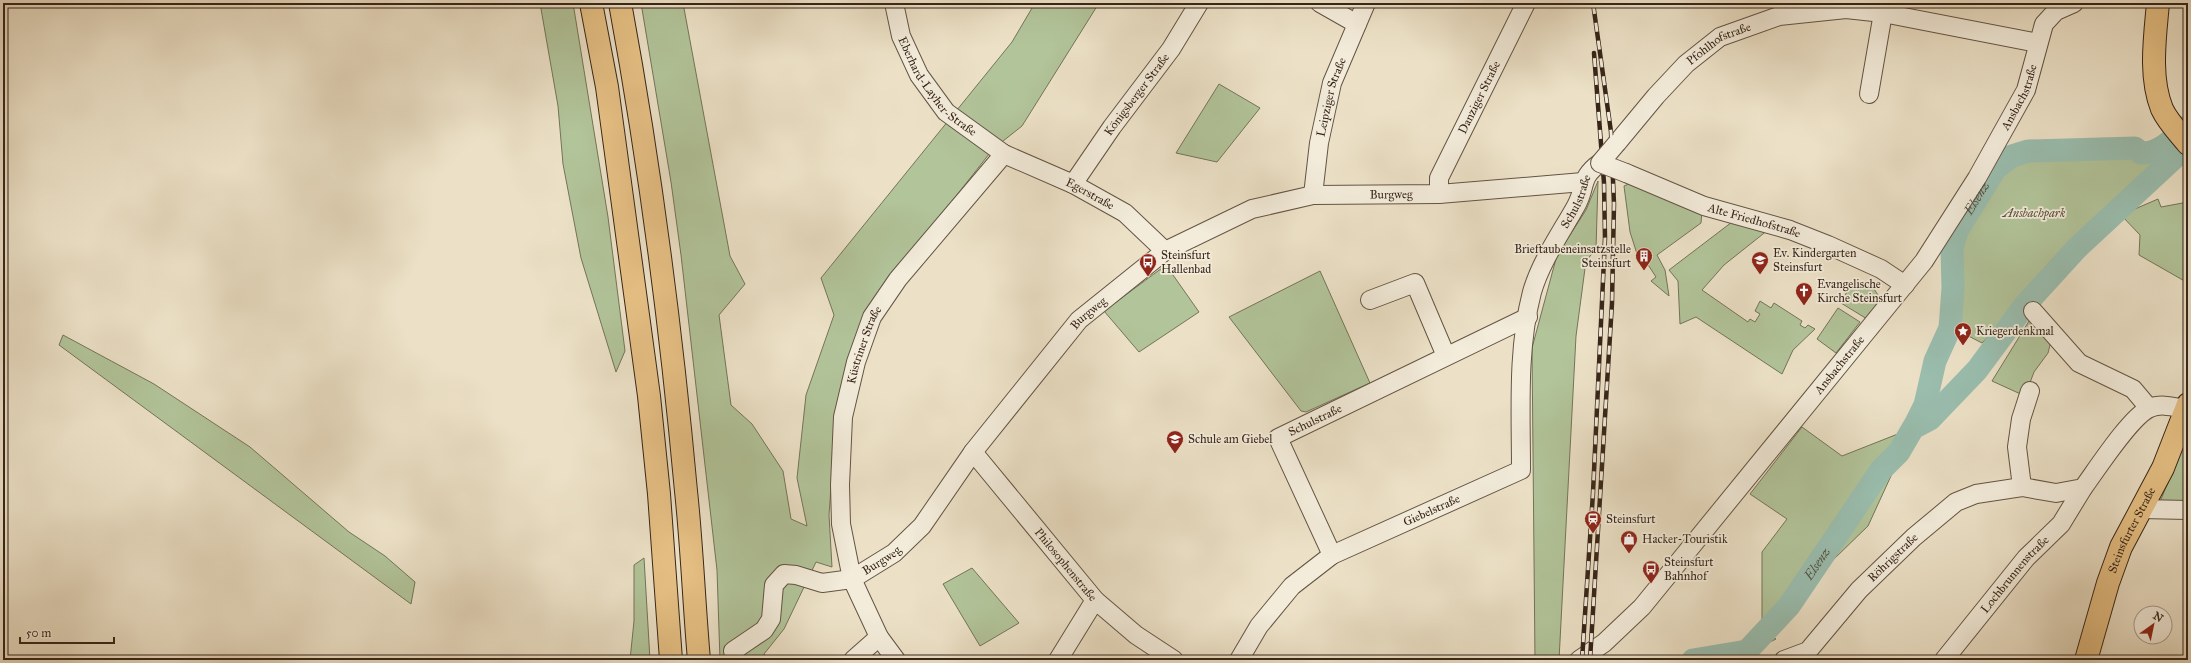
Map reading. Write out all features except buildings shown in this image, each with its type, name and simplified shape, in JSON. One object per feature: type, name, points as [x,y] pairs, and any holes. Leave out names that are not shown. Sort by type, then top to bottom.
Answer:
[{"type":"main road","points":[[591,3],[607,87],[649,396],[659,494],[671,660]]},
{"type":"main road","points":[[620,3],[635,81],[661,260],[687,493],[699,660]]},
{"type":"main road","points":[[2158,3],[2155,74],[2162,110],[2188,144]]},
{"type":"main road","name":"Steinsfurter Straße","points":[[2086,660],[2110,578],[2121,547],[2162,468],[2187,406]]},
{"type":"street","name":"Eberhard-Layher-Straße","points":[[894,3],[904,42],[920,75],[946,112],[1004,154]]},
{"type":"street","name":"Königsberger Straße","points":[[1073,184],[1112,127],[1171,49],[1199,3]]},
{"type":"street","points":[[1320,3],[1357,24]]},
{"type":"street","name":"Leipziger Straße","points":[[1313,195],[1319,143],[1332,83],[1366,3]]},
{"type":"street","name":"Danziger Straße","points":[[1439,194],[1438,178],[1526,3]]},
{"type":"street","points":[[2038,43],[2044,24],[2054,7],[2074,3]]},
{"type":"street","name":"Pfohlhofstraße","points":[[1590,172],[1617,144],[1656,96],[1686,64],[1720,37],[1779,16],[1846,9],[1859,6],[1883,13],[2038,43]]},
{"type":"street","points":[[1869,94],[1883,13]]},
{"type":"street","name":"Ansbachstraße","points":[[1594,654],[1647,601],[1924,261],[1977,178],[2018,106],[2026,90],[2038,43]]},
{"type":"street","name":"Egerstraße","points":[[1004,154],[1073,184],[1125,213],[1165,252]]},
{"type":"street","name":"Küstriner Straße","points":[[896,660],[879,637],[852,579],[841,524],[840,485],[843,417],[856,362],[872,317],[898,279],[1004,154]]},
{"type":"street","name":"Burgweg","points":[[733,651],[764,630],[771,619],[774,585],[784,574],[796,575],[822,583],[852,579],[894,553],[922,526],[973,452],[1079,320],[1165,252],[1252,209],[1313,195],[1439,194],[1590,172]]},
{"type":"street","name":"Alte Friedhofstraße","points":[[1590,172],[1626,173],[1704,206],[1790,230],[1881,269],[1905,285]]},
{"type":"street","name":"Schulstraße","points":[[1332,555],[1278,438],[1528,317],[1533,291],[1548,255],[1582,196],[1590,172]]},
{"type":"street","points":[[1370,300],[1415,282],[1446,356]]},
{"type":"street","points":[[2033,311],[2080,363],[2133,390],[2149,408]]},
{"type":"street","name":"Giebelstraße","points":[[1239,660],[1259,626],[1292,586],[1332,555],[1521,470],[1522,346],[1528,317]]},
{"type":"street","points":[[2022,487],[2017,447],[2021,419],[2030,391]]},
{"type":"street","points":[[2083,488],[2136,418],[2149,408],[2161,405],[2187,406]]},
{"type":"street","name":"Philosophenstraße","points":[[973,452],[1095,600],[1136,634],[1174,660]]},
{"type":"street","name":"Röhrigstraße","points":[[1784,660],[1808,651],[1859,590],[1914,537],[1956,502],[1976,494],[2022,487],[2056,493],[2083,488]]},
{"type":"street","name":"Lochbrunnenstraße","points":[[1944,660],[2022,564],[2061,524],[2083,488]]},
{"type":"street","points":[[2140,509],[2188,510]]},
{"type":"street","points":[[1058,660],[1095,600]]},
{"type":"street","points":[[853,660],[879,637]]},
{"type":"green space","points":[[540,3],[573,3],[608,217],[625,351],[616,372],[581,258],[563,164],[558,106]]},
{"type":"green space","points":[[641,3],[683,3],[730,256],[745,284],[719,315],[731,405],[752,424],[783,471],[791,519],[807,526],[797,478],[806,395],[834,315],[821,278],[1012,42],[1035,3],[1099,3],[1022,126],[993,149],[880,293],[836,418],[829,515],[832,567],[816,562],[784,629],[764,654],[766,660],[720,660],[717,570],[681,255],[671,182]]},
{"type":"green space","points":[[1219,84],[1260,108],[1217,162],[1176,153]]},
{"type":"green space","name":"Ansbachpark","points":[[2154,156],[2165,161],[2107,213],[1982,343],[1955,329],[1955,269],[1959,232],[1998,171],[2014,158]]},
{"type":"green space","points":[[1598,181],[1596,249],[1586,261],[1576,336],[1559,660],[1535,660],[1532,348],[1557,255],[1586,210]]},
{"type":"green space","points":[[1631,183],[1702,211],[1701,223],[1657,255],[1665,270],[1669,296],[1651,281],[1656,277],[1643,257],[1639,260],[1630,232],[1624,186]]},
{"type":"green space","points":[[2158,199],[2161,207],[2188,202],[2188,283],[2139,255],[2140,235],[2121,215]]},
{"type":"green space","points":[[1732,222],[1768,230],[1724,265],[1702,290],[1748,322],[1750,319],[1755,322],[1760,314],[1755,311],[1760,301],[1771,308],[1774,303],[1802,321],[1800,325],[1805,328],[1808,325],[1815,329],[1793,350],[1782,374],[1696,317],[1680,324],[1678,281],[1669,270]]},
{"type":"green space","points":[[1166,265],[1199,312],[1139,352],[1104,311]]},
{"type":"green space","points":[[1320,271],[1370,383],[1306,412],[1301,411],[1229,317]]},
{"type":"green space","points":[[1853,280],[1874,289],[1878,295],[1876,306],[1867,319],[1841,303]]},
{"type":"green space","points":[[1838,308],[1860,322],[1836,353],[1817,339]]},
{"type":"green space","points":[[2029,321],[2051,341],[2048,353],[2034,372],[2025,396],[1992,381]]},
{"type":"green space","points":[[63,335],[154,384],[250,447],[349,532],[385,556],[415,582],[411,604],[59,345]]},
{"type":"green space","points":[[1802,427],[1842,456],[1913,428],[1868,526],[1763,628],[1776,639],[1734,660],[1681,660],[1736,656],[1762,628],[1762,552],[1787,519],[1750,494]]},
{"type":"green space","points":[[2188,435],[2188,503],[2159,504]]},
{"type":"green space","points":[[644,558],[650,660],[630,660],[634,621],[634,565]]},
{"type":"green space","points":[[972,568],[1019,623],[980,646],[943,584]]},
{"type":"waterway","name":"Elsenz","points":[[1914,427],[1925,405],[1935,361],[1950,328],[1953,288],[1952,248],[1957,231],[1996,168],[2012,156],[2028,151],[2135,148],[2141,153],[2148,153],[2160,148],[2172,140],[2188,126]]},
{"type":"waterway","name":"Elsenz","points":[[1693,660],[1747,651],[1789,606],[1881,470],[1899,452],[1913,428],[1930,419],[1977,370],[2025,305],[2077,248],[2188,145]]},
{"type":"railway","points":[[1590,660],[1612,303],[1614,204],[1611,132],[1593,3]]},
{"type":"railway","points":[[1582,660],[1593,493],[1605,238],[1604,183],[1594,53]]},
{"type":"place","name":"Brieftaubeneinsatzstelle Steinsfurt","points":[[1644,271]]},
{"type":"place","name":"Ev. Kindergarten Steinsfurt","points":[[1760,275]]},
{"type":"place","name":"Steinsfurt Hallenbad","points":[[1148,277]]},
{"type":"place","name":"Evangelische Kirche Steinsfurt","points":[[1804,306]]},
{"type":"place","name":"Kriegerdenkmal","points":[[1963,346]]},
{"type":"place","name":"Schule am Giebel","points":[[1175,454]]},
{"type":"place","name":"Steinsfurt","points":[[1593,534]]},
{"type":"place","name":"Hacker-Touristik","points":[[1629,554]]},
{"type":"place","name":"Steinsfurt Bahnhof","points":[[1651,584]]}]
